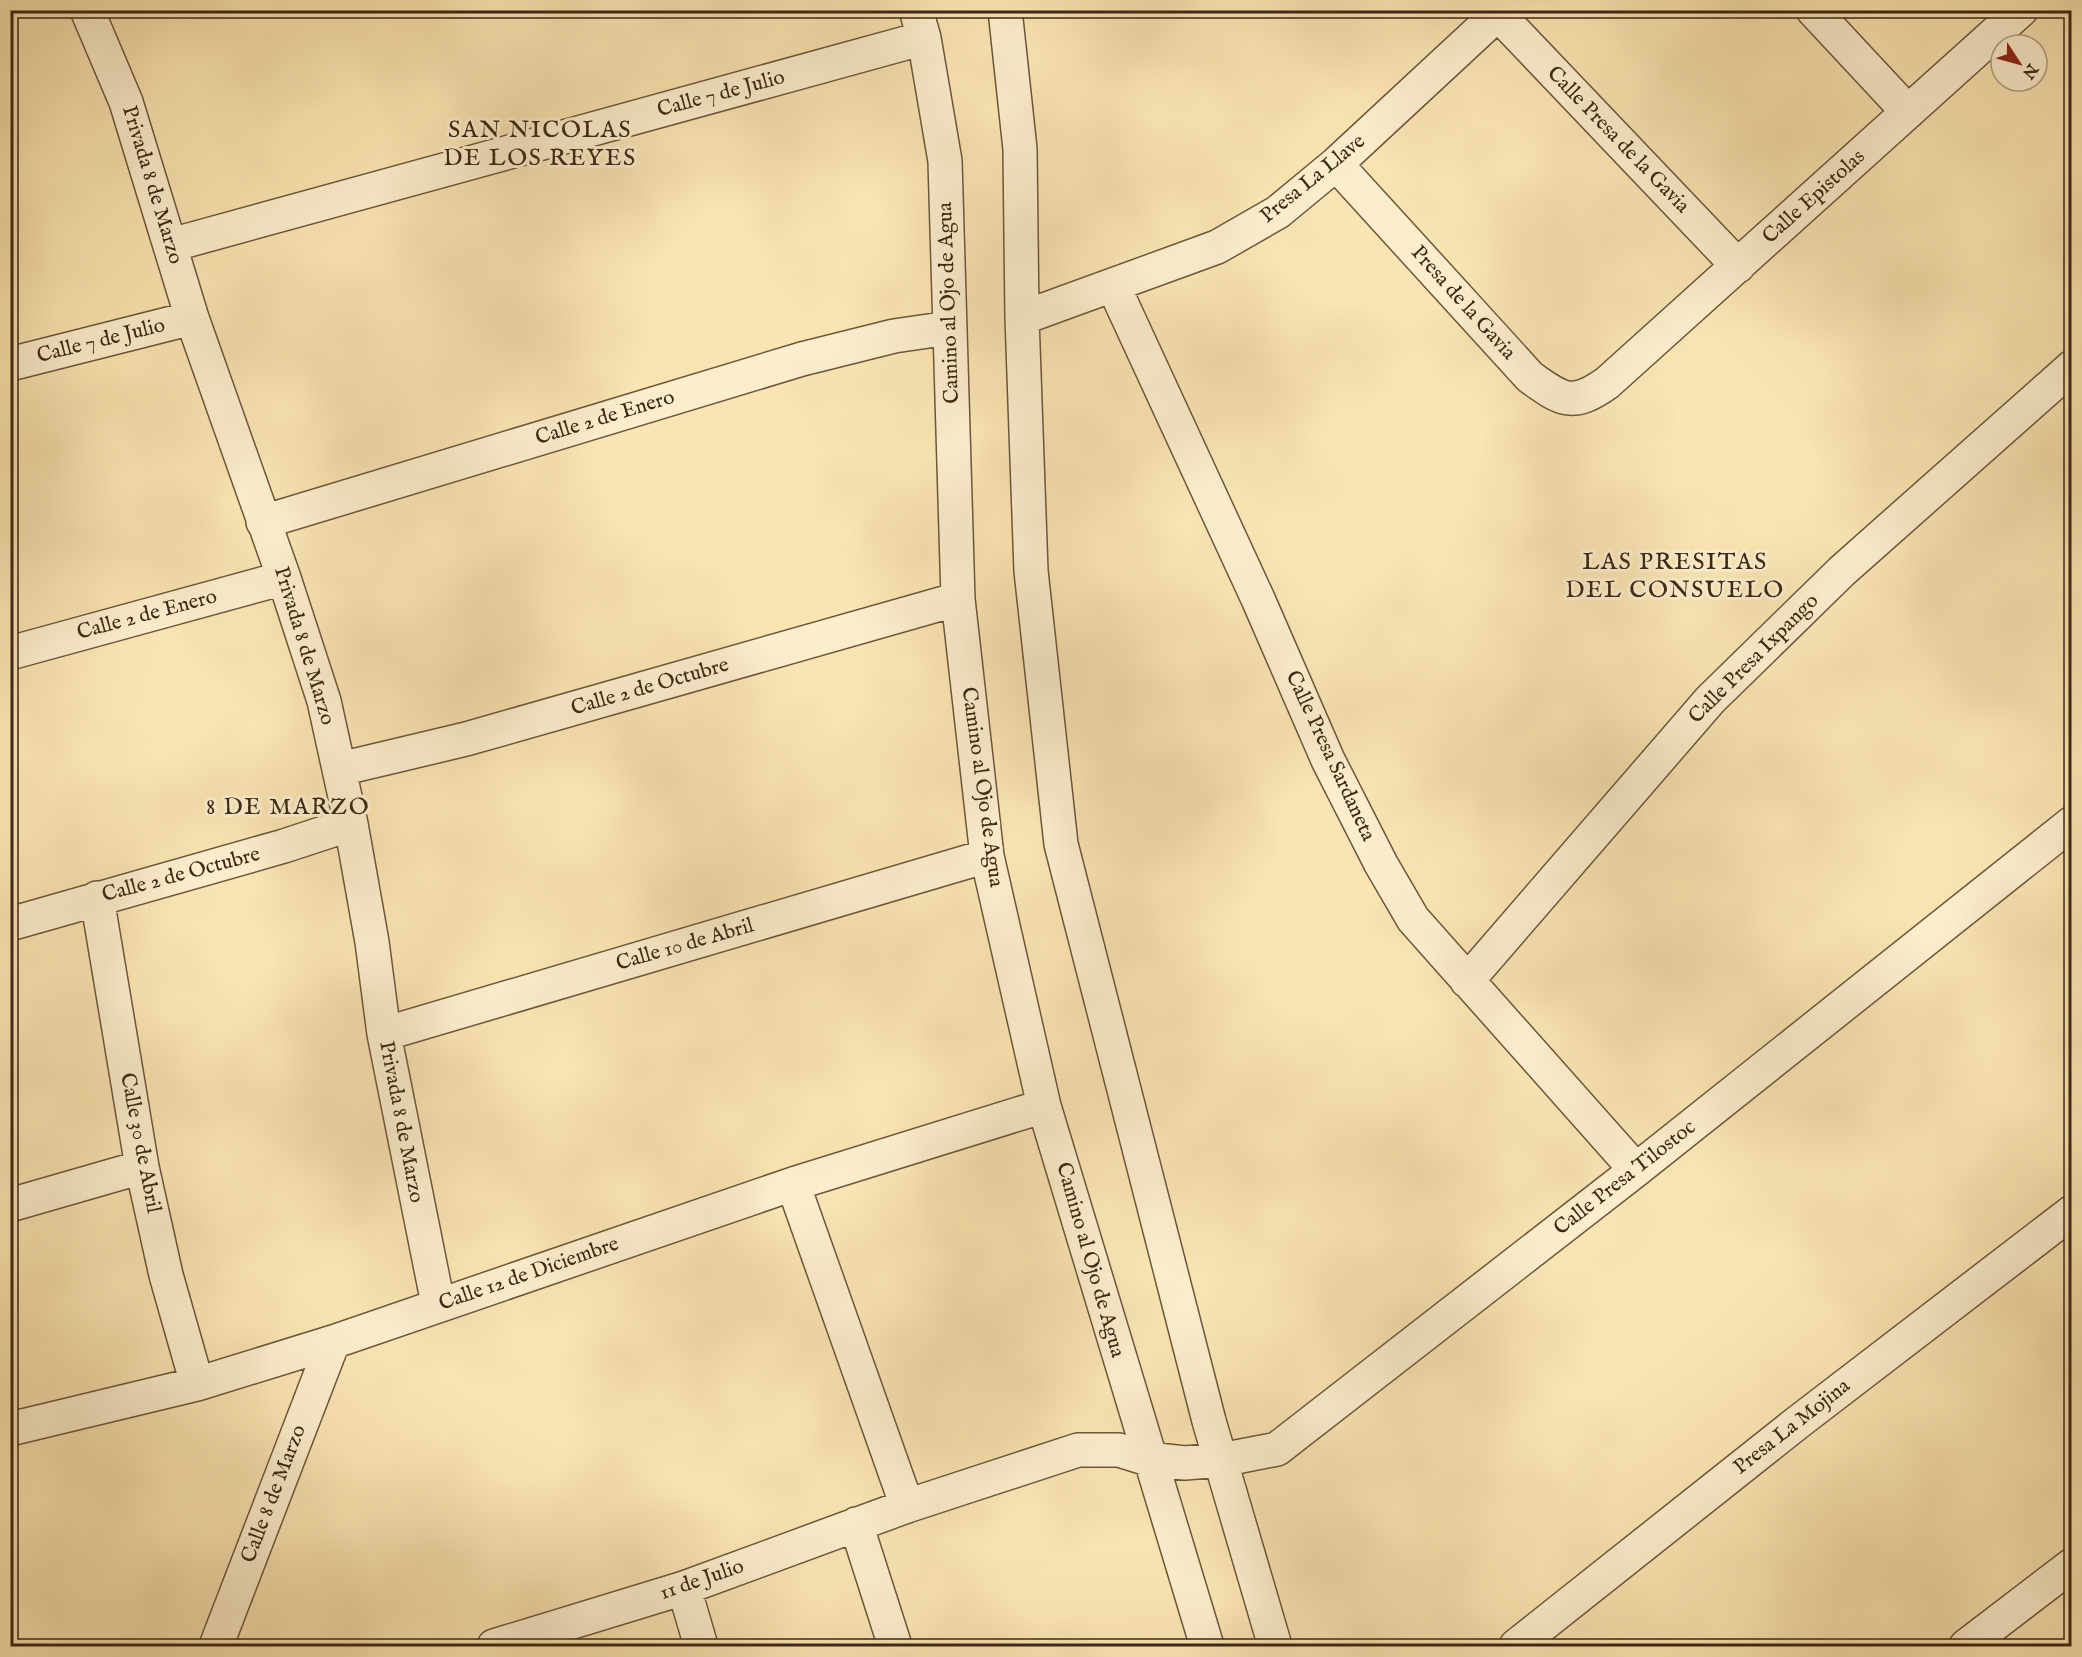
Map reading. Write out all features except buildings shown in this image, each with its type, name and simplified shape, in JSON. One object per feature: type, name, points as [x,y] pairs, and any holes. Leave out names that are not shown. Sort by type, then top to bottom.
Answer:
[{"type":"street","name":"Privada 8 de Marzo","points":[[87,10],[126,102],[192,318],[263,522],[285,578],[324,701],[351,824],[372,942],[384,1034],[438,1304]]},
{"type":"street","points":[[1005,10],[1020,149],[1022,318],[1031,571],[1061,844],[1221,1460],[1275,1647]]},
{"type":"street","points":[[1813,10],[1908,112]]},
{"type":"street","name":"Calle Epistolas","points":[[1607,383],[2021,10]]},
{"type":"street","name":"Presa La Llave","points":[[1022,318],[1217,247],[1278,212],[1336,164],[1500,12]]},
{"type":"street","name":"Calle Presa de la Gavia","points":[[1500,12],[1738,266]]},
{"type":"street","name":"Calle 7 de Julio","points":[[171,245],[920,24]]},
{"type":"street","name":"Camino al Ojo de Agua","points":[[920,24],[945,161],[958,599],[987,856],[1044,1106],[1148,1459],[1207,1647]]},
{"type":"street","name":"Presa de la Gavia","points":[[1336,164],[1530,377],[1554,394],[1574,400],[1590,395],[1607,383]]},
{"type":"street","name":"Calle Presa Sardaneta","points":[[1113,285],[1258,599],[1328,760],[1381,864],[1413,919],[1636,1170]]},
{"type":"street","name":"Calle 7 de Julio","points":[[10,364],[192,318]]},
{"type":"street","name":"Calle 2 de Enero","points":[[263,522],[802,358],[894,336],[949,328]]},
{"type":"street","name":"Calle Presa Ixpango","points":[[1467,981],[1710,700],[1842,571],[2072,367]]},
{"type":"street","name":"Calle 2 de Enero","points":[[10,653],[285,578]]},
{"type":"street","name":"Calle 2 de Octubre","points":[[340,769],[477,735],[958,599]]},
{"type":"street","name":"Calle Presa Tilostoc","points":[[1148,1459],[1185,1463],[1221,1460],[1277,1449],[1636,1170],[2072,823]]},
{"type":"street","name":"Calle 2 de Octubre","points":[[10,924],[284,846],[351,824]]},
{"type":"street","name":"Calle 10 de Abril","points":[[384,1034],[987,856]]},
{"type":"street","name":"Calle 30 de Abril","points":[[97,898],[142,1167],[166,1275],[197,1384]]},
{"type":"street","name":"Calle 12 de Diciembre","points":[[10,1429],[197,1384],[333,1341],[793,1184],[1044,1106]]},
{"type":"street","points":[[10,1205],[142,1167]]},
{"type":"street","points":[[793,1184],[907,1506]]},
{"type":"street","name":"Presa La Mojina","points":[[1516,1647],[1797,1423],[2072,1212]]},
{"type":"street","name":"Calle 8 de Marzo","points":[[216,1647],[333,1341]]},
{"type":"street","name":"11 de Julio","points":[[506,1645],[684,1588],[907,1506],[1078,1450],[1119,1450],[1148,1459]]},
{"type":"street","points":[[856,1524],[895,1647]]},
{"type":"street","points":[[1966,1647],[2072,1565]]},
{"type":"street","points":[[684,1588],[701,1647]]},
{"type":"district","name":"SAN NICOLAS DE LOS REYES","points":[[540,144]]},
{"type":"district","name":"LAS PRESITAS DEL CONSUELO","points":[[1675,576]]},
{"type":"district","name":"8 DE MARZO","points":[[288,807]]}]
